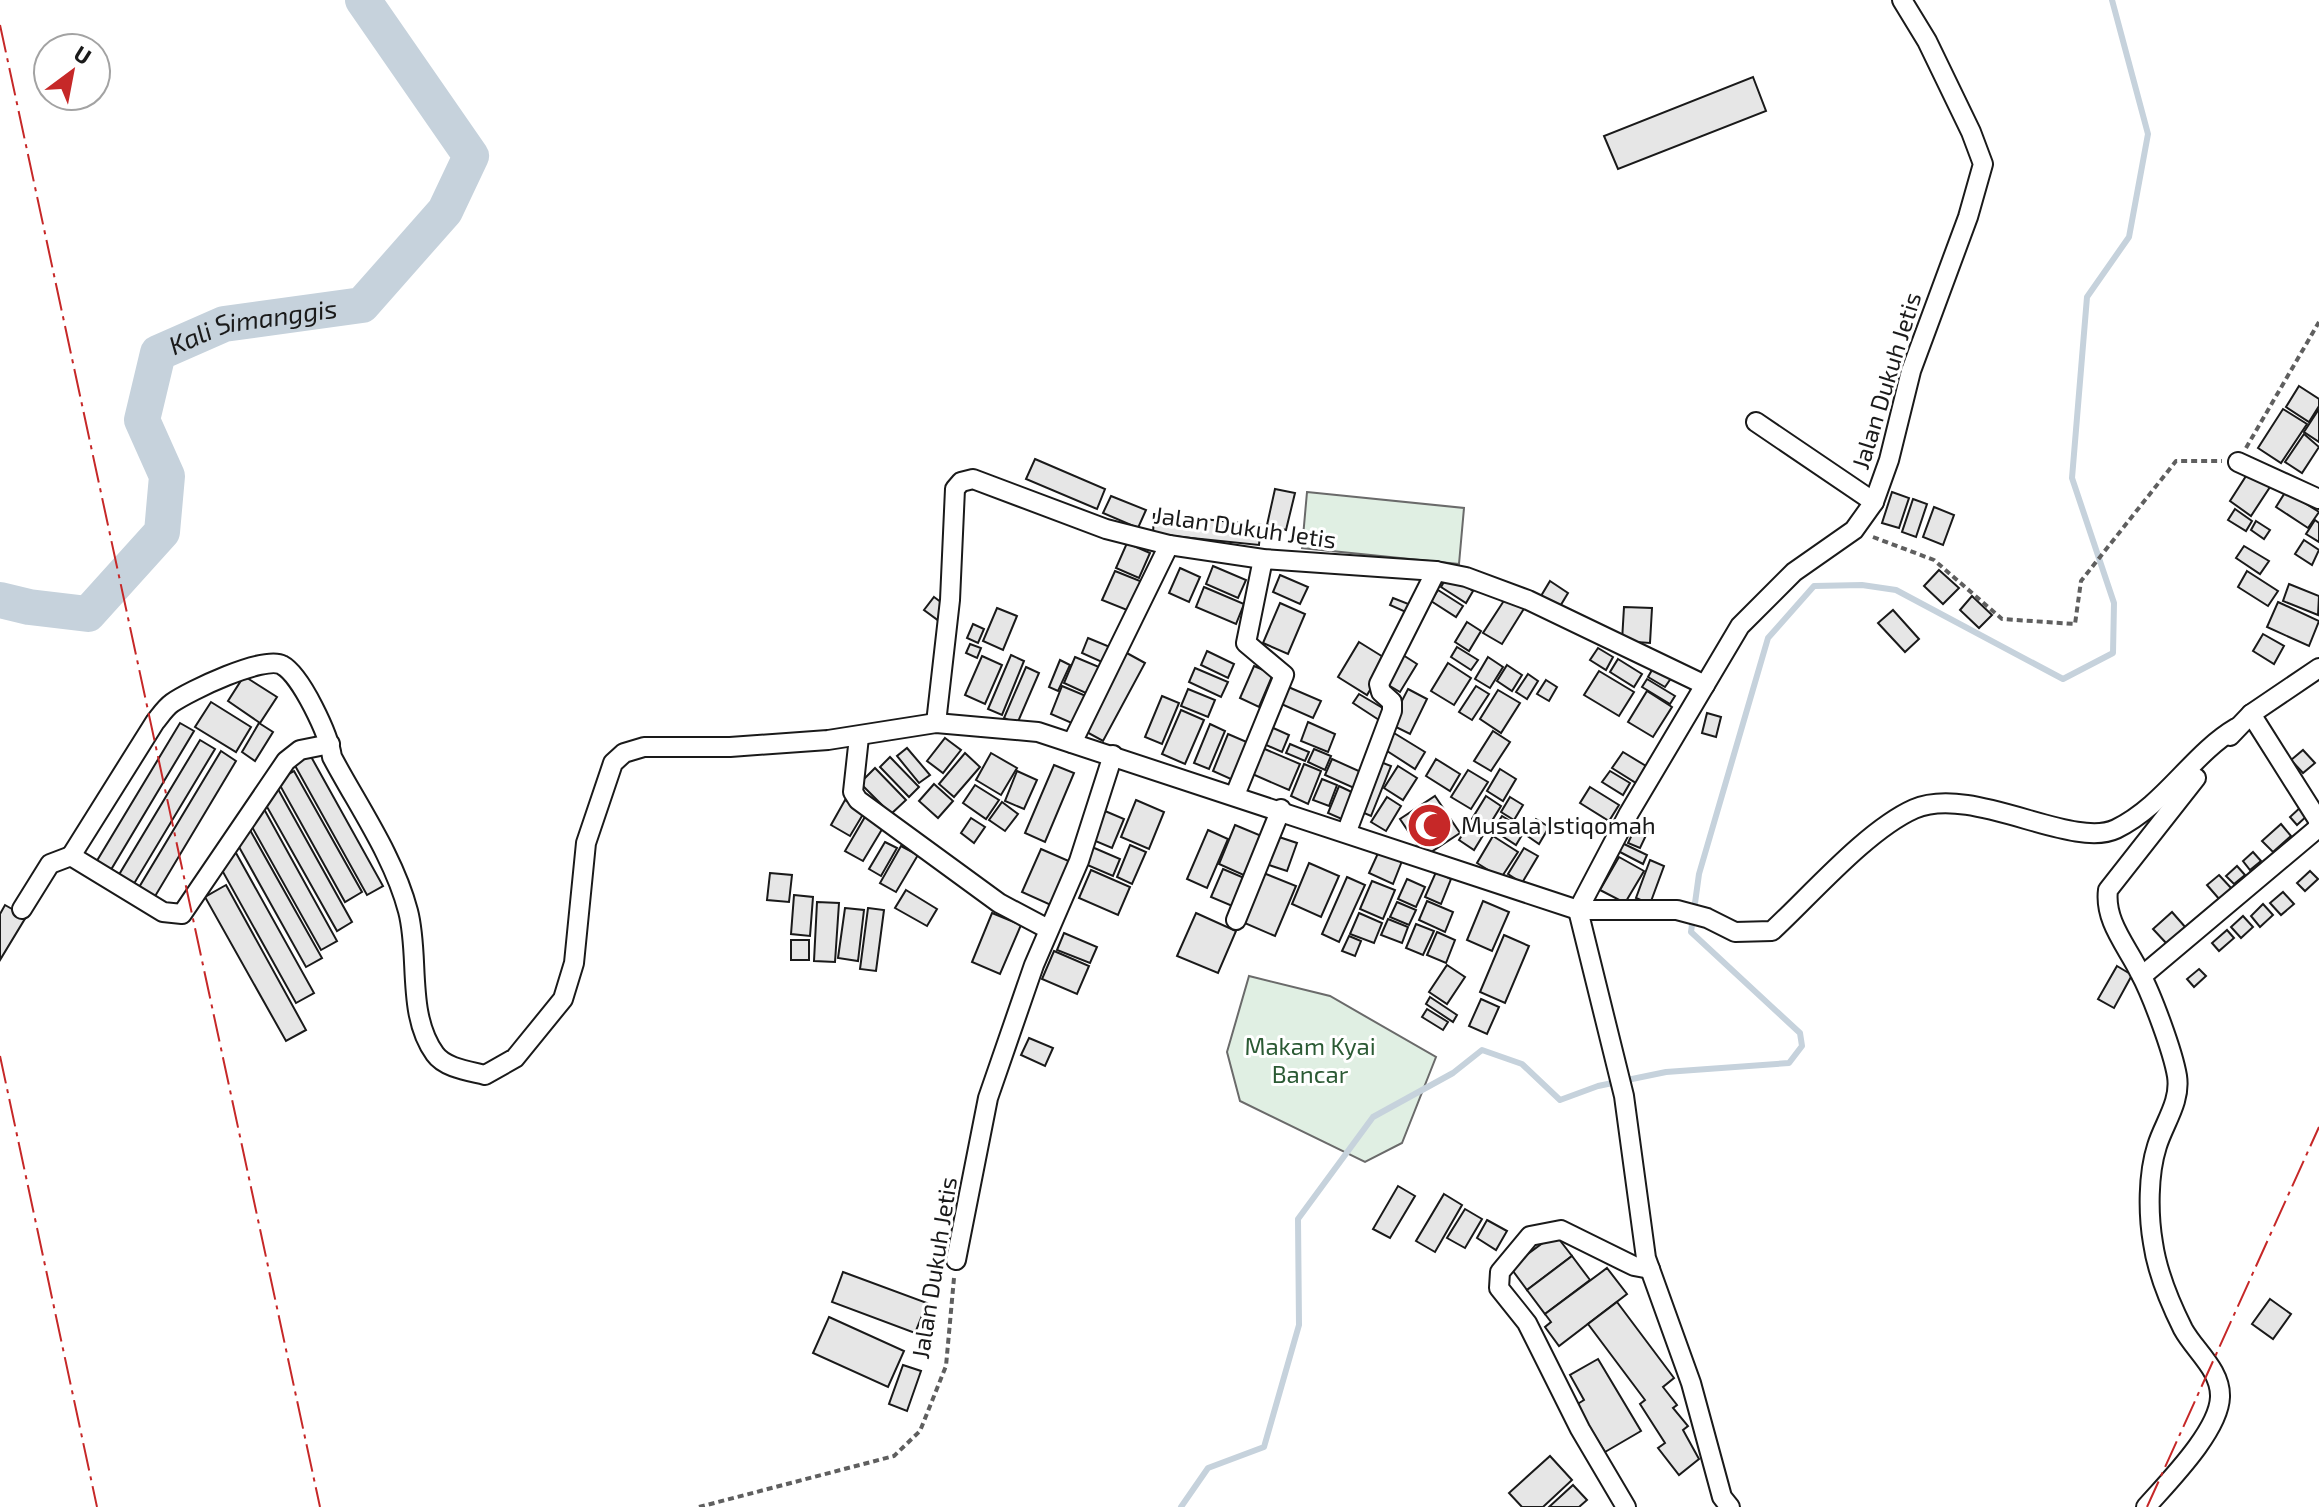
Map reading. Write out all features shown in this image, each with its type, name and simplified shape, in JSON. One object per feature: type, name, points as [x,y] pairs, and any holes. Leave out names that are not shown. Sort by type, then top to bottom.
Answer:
[{"type":"street","name":"Jalan Dukuh Jetis","points":[[1578,910],[1629,813],[1740,626],[1794,572],[1854,530],[1874,502],[1889,460],[1911,371],[1973,204],[1983,164],[1927,41],[1902,0]]},
{"type":"street","points":[[1756,422],[1874,502]]},
{"type":"street","points":[[2238,462],[2319,499]]},
{"type":"street","name":"Jalan Dukuh Jetis","points":[[936,723],[950,600],[955,489],[961,482],[973,479],[1106,529],[1169,545],[1263,559],[1436,571],[1466,577],[1528,600],[1705,685]]},
{"type":"street","points":[[1072,743],[1169,545]]},
{"type":"street","points":[[1235,795],[1284,675],[1246,643],[1263,559]]},
{"type":"street","points":[[1347,831],[1394,706],[1381,692],[1379,684],[1436,571]]},
{"type":"street","points":[[22,909],[50,864],[71,856],[155,722],[172,704],[250,666],[270,661],[289,670],[330,744],[332,757],[394,873],[408,911],[420,1019],[427,1039],[436,1056],[446,1064],[485,1075],[515,1058],[563,999],[574,963],[586,843],[613,763],[624,753],[644,747],[730,747],[828,740],[936,723],[1038,732],[1281,809],[1578,910],[1677,910],[1707,918],[1735,932],[1772,931],[1877,833],[1916,808],[1952,802],[2078,831],[2114,830],[2179,782],[2215,743],[2251,714],[2319,668]]},
{"type":"street","points":[[2142,976],[2318,828],[2318,820],[2251,714]]},
{"type":"street","points":[[2146,1507],[2181,1467],[2215,1419],[2220,1397],[2216,1376],[2177,1316],[2153,1243],[2151,1194],[2157,1147],[2173,1110],[2177,1078],[2142,976],[2109,916],[2108,890],[2236,728]]},
{"type":"street","points":[[859,737],[853,792],[858,800],[999,903],[1048,929]]},
{"type":"street","points":[[71,856],[163,912],[182,914],[286,761],[300,750],[330,744]]},
{"type":"street","name":"Jalan Dukuh Jetis","points":[[956,1260],[988,1098],[1048,929],[1079,861],[1113,755]]},
{"type":"street","points":[[1236,920],[1281,809]]},
{"type":"street","points":[[1578,910],[1624,1096],[1650,1269],[1691,1383],[1722,1497],[1730,1507]]},
{"type":"street","points":[[1626,1507],[1580,1429],[1527,1323],[1499,1288],[1500,1272],[1530,1236],[1561,1230],[1634,1266],[1650,1269]]},
{"type":"path","points":[[1854,530],[1934,560],[2002,619],[2075,624],[2081,581],[2106,554],[2176,461],[2238,462],[2319,322]]},
{"type":"path","name":"Jalan Dukuh Jetis","points":[[699,1507],[894,1456],[920,1431],[946,1366],[956,1260]]},
{"type":"green space","points":[[1307,492],[1464,508],[1459,564],[1302,548]]},
{"type":"green space","name":"Makam Kyai Bancar","points":[[1249,976],[1330,996],[1436,1057],[1402,1143],[1365,1162],[1240,1101],[1227,1052]]},
{"type":"building","points":[[1753,77],[1766,111],[1618,169],[1604,136]]},
{"type":"building","points":[[2299,386],[2319,399],[2319,406],[2309,422],[2286,407]]},
{"type":"building","points":[[2283,409],[2307,424],[2281,463],[2258,448]]},
{"type":"building","points":[[2319,409],[2319,442],[2304,432]]},
{"type":"building","points":[[2304,434],[2319,447],[2302,473],[2285,462]]},
{"type":"building","points":[[1035,459],[1105,489],[1097,509],[1026,479]]},
{"type":"building","points":[[2248,473],[2270,487],[2251,516],[2230,501]]},
{"type":"building","points":[[1275,489],[1295,493],[1286,530],[1267,525]]},
{"type":"building","points":[[2286,491],[2319,512],[2308,528],[2276,507]]},
{"type":"building","points":[[1892,492],[1909,498],[1899,528],[1882,523]]},
{"type":"building","points":[[1111,496],[1146,510],[1138,528],[1103,513]]},
{"type":"building","points":[[1913,499],[1927,504],[1916,537],[1902,532]]},
{"type":"building","points":[[1934,507],[1954,515],[1943,545],[1923,537]]},
{"type":"building","points":[[2235,509],[2252,521],[2246,531],[2228,520]]},
{"type":"building","points":[[1154,514],[1261,525],[1259,545],[1153,534]]},
{"type":"building","points":[[2315,520],[2319,523],[2319,542],[2306,534]]},
{"type":"building","points":[[2256,521],[2270,530],[2264,539],[2251,530]]},
{"type":"building","points":[[2304,540],[2319,550],[2312,565],[2295,554]]},
{"type":"building","points":[[1127,543],[1150,553],[1139,578],[1116,568]]},
{"type":"building","points":[[2244,546],[2269,561],[2260,574],[2236,558]]},
{"type":"building","points":[[1213,566],[1246,580],[1238,598],[1206,584]]},
{"type":"building","points":[[1180,568],[1200,577],[1189,602],[1169,593]]},
{"type":"building","points":[[1939,570],[1959,588],[1943,604],[1924,586]]},
{"type":"building","points":[[1115,571],[1145,583],[1132,612],[1102,600]]},
{"type":"building","points":[[2247,571],[2278,591],[2268,606],[2238,587]]},
{"type":"building","points":[[1280,575],[1308,587],[1300,604],[1273,592]]},
{"type":"building","points":[[1448,575],[1473,591],[1466,603],[1441,587]]},
{"type":"building","points":[[1550,581],[1568,593],[1559,608],[1541,596]]},
{"type":"building","points":[[2289,584],[2319,596],[2318,615],[2283,601]]},
{"type":"building","points":[[1204,587],[1244,604],[1236,624],[1196,607]]},
{"type":"building","points":[[1438,590],[1463,606],[1456,617],[1431,601]]},
{"type":"building","points":[[1507,596],[1525,607],[1502,644],[1483,633]]},
{"type":"building","points":[[1972,596],[1992,615],[1979,628],[1960,610]]},
{"type":"building","points":[[934,597],[949,608],[939,621],[924,610]]},
{"type":"building","points":[[1393,598],[1411,605],[1408,613],[1390,605]]},
{"type":"building","points":[[2278,602],[2319,621],[2309,646],[2267,627]]},
{"type":"building","points":[[1280,603],[1305,614],[1288,654],[1263,643]]},
{"type":"building","points":[[1624,607],[1652,608],[1650,643],[1622,641]]},
{"type":"building","points":[[997,608],[1017,616],[1003,650],[983,641]]},
{"type":"building","points":[[1893,610],[1919,639],[1905,652],[1878,623]]},
{"type":"building","points":[[1467,622],[1481,631],[1469,651],[1455,642]]},
{"type":"building","points":[[973,624],[984,629],[978,643],[967,638]]},
{"type":"building","points":[[2263,634],[2284,646],[2274,664],[2253,651]]},
{"type":"building","points":[[1088,638],[1110,647],[1104,663],[1082,653]]},
{"type":"building","points":[[1359,642],[1388,660],[1367,695],[1338,677]]},
{"type":"building","points":[[970,644],[981,648],[977,658],[966,653]]},
{"type":"building","points":[[1457,647],[1478,660],[1471,670],[1451,657]]},
{"type":"building","points":[[1598,648],[1613,657],[1606,670],[1590,660]]},
{"type":"building","points":[[1207,651],[1234,664],[1228,678],[1201,665]]},
{"type":"building","points":[[1125,652],[1145,663],[1103,741],[1083,730]]},
{"type":"building","points":[[1011,655],[1024,661],[1002,715],[988,709]]},
{"type":"building","points":[[1403,655],[1417,664],[1400,692],[1385,683]]},
{"type":"building","points":[[982,656],[1002,665],[985,704],[965,695]]},
{"type":"building","points":[[1075,657],[1099,667],[1088,694],[1064,683]]},
{"type":"building","points":[[1488,657],[1503,667],[1490,688],[1475,679]]},
{"type":"building","points":[[1618,659],[1642,674],[1634,687],[1610,672]]},
{"type":"building","points":[[1060,660],[1070,665],[1058,691],[1049,687]]},
{"type":"building","points":[[1448,663],[1471,678],[1454,705],[1431,691]]},
{"type":"building","points":[[1656,663],[1674,674],[1665,687],[1648,677]]},
{"type":"building","points":[[1507,665],[1522,675],[1512,691],[1497,681]]},
{"type":"building","points":[[1254,666],[1273,674],[1259,707],[1240,698]]},
{"type":"building","points":[[1026,667],[1039,673],[1017,724],[1004,718]]},
{"type":"building","points":[[1195,668],[1228,682],[1221,697],[1189,682]]},
{"type":"building","points":[[1599,671],[1634,692],[1619,716],[1584,695]]},
{"type":"building","points":[[1528,674],[1538,681],[1527,699],[1516,692]]},
{"type":"building","points":[[244,676],[277,697],[260,723],[228,701]]},
{"type":"building","points":[[1647,679],[1675,696],[1670,704],[1642,687]]},
{"type":"building","points":[[1546,680],[1557,687],[1549,701],[1537,694]]},
{"type":"building","points":[[1062,686],[1086,696],[1074,724],[1051,714]]},
{"type":"building","points":[[1286,686],[1321,701],[1313,718],[1279,703]]},
{"type":"building","points":[[1476,686],[1489,694],[1472,720],[1459,712]]},
{"type":"building","points":[[1188,689],[1215,700],[1208,717],[1181,706]]},
{"type":"building","points":[[1408,689],[1427,699],[1410,734],[1390,724]]},
{"type":"building","points":[[1498,690],[1520,703],[1501,733],[1480,719]]},
{"type":"building","points":[[1647,691],[1672,707],[1653,737],[1628,722]]},
{"type":"building","points":[[1359,694],[1386,710],[1379,720],[1353,703]]},
{"type":"building","points":[[1162,696],[1179,703],[1162,744],[1145,737]]},
{"type":"building","points":[[211,702],[251,727],[236,752],[195,727]]},
{"type":"building","points":[[1181,710],[1204,720],[1185,764],[1162,754]]},
{"type":"building","points":[[1707,713],[1721,717],[1716,737],[1702,733]]},
{"type":"building","points":[[1308,722],[1335,734],[1328,752],[1301,741]]},
{"type":"building","points":[[180,723],[194,731],[109,873],[95,864]]},
{"type":"building","points":[[259,723],[273,732],[255,761],[242,752]]},
{"type":"building","points":[[1210,724],[1225,731],[1209,769],[1194,763]]},
{"type":"building","points":[[1271,727],[1289,735],[1282,752],[1264,744]]},
{"type":"building","points":[[1493,731],[1510,742],[1491,771],[1474,761]]},
{"type":"building","points":[[1394,733],[1425,752],[1415,769],[1384,749]]},
{"type":"building","points":[[1228,734],[1249,743],[1233,780],[1213,771]]},
{"type":"building","points":[[945,738],[961,750],[943,773],[927,761]]},
{"type":"building","points":[[200,740],[215,749],[132,887],[117,878]]},
{"type":"building","points":[[1290,744],[1309,752],[1305,761],[1286,753]]},
{"type":"building","points":[[1260,747],[1300,764],[1289,790],[1250,773]]},
{"type":"building","points":[[907,748],[930,775],[919,783],[897,756]]},
{"type":"building","points":[[1314,749],[1331,756],[1325,770],[1308,762]]},
{"type":"building","points":[[2303,750],[2315,763],[2303,773],[2291,760]]},
{"type":"building","points":[[221,751],[236,761],[154,898],[138,889]]},
{"type":"building","points":[[1623,752],[1646,766],[1636,783],[1612,768]]},
{"type":"building","points":[[309,753],[383,886],[367,895],[293,762]]},
{"type":"building","points":[[965,753],[980,767],[954,797],[939,784]]},
{"type":"building","points":[[991,753],[1017,768],[1001,795],[976,780]]},
{"type":"building","points":[[890,757],[919,787],[909,797],[880,767]]},
{"type":"building","points":[[1332,759],[1361,772],[1354,788],[1325,775]]},
{"type":"building","points":[[1436,759],[1460,774],[1450,791],[1426,776]]},
{"type":"building","points":[[1378,761],[1391,766],[1371,816],[1357,810]]},
{"type":"building","points":[[1304,764],[1321,771],[1308,804],[1291,796]]},
{"type":"building","points":[[1054,765],[1074,773],[1045,842],[1025,833]]},
{"type":"building","points":[[1398,766],[1417,778],[1403,800],[1384,788]]},
{"type":"building","points":[[875,768],[906,800],[891,814],[860,783]]},
{"type":"building","points":[[1500,769],[1516,779],[1503,801],[1487,791]]},
{"type":"building","points":[[1468,770],[1488,782],[1471,809],[1451,797]]},
{"type":"building","points":[[294,771],[362,892],[345,902],[277,780]]},
{"type":"building","points":[[1017,771],[1037,780],[1024,809],[1005,801]]},
{"type":"building","points":[[1610,771],[1630,783],[1623,795],[1602,782]]},
{"type":"building","points":[[1322,779],[1337,785],[1329,806],[1313,800]]},
{"type":"building","points":[[934,784],[953,801],[938,818],[919,801]]},
{"type":"building","points":[[975,785],[999,800],[986,819],[963,803]]},
{"type":"building","points":[[1339,786],[1356,794],[1344,820],[1328,813]]},
{"type":"building","points":[[1590,787],[1619,805],[1609,821],[1580,803]]},
{"type":"building","points":[[278,789],[352,922],[337,931],[262,798]]},
{"type":"building","name":"Musala Istiqomah","points":[[1435,796],[1460,833],[1425,856],[1400,819]]},
{"type":"building","points":[[1486,796],[1501,806],[1474,850],[1459,840]]},
{"type":"building","points":[[1387,797],[1401,806],[1386,831],[1371,822]]},
{"type":"building","points":[[1510,797],[1523,805],[1514,820],[1501,812]]},
{"type":"building","points":[[845,800],[865,811],[850,836],[831,825]]},
{"type":"building","points":[[1136,800],[1164,812],[1149,849],[1121,837]]},
{"type":"building","points":[[1002,802],[1018,814],[1005,831],[989,820]]},
{"type":"building","points":[[2303,805],[2310,813],[2297,825],[2290,817]]},
{"type":"building","points":[[264,809],[337,941],[321,950],[247,818]]},
{"type":"building","points":[[869,810],[887,821],[863,861],[845,851]]},
{"type":"building","points":[[1105,811],[1124,819],[1112,848],[1093,840]]},
{"type":"building","points":[[1502,816],[1525,830],[1516,845],[1493,830]]},
{"type":"building","points":[[971,818],[985,827],[974,843],[961,833]]},
{"type":"building","points":[[1536,819],[1549,827],[1539,844],[1526,835]]},
{"type":"building","points":[[1637,824],[1649,829],[1640,848],[1628,843]]},
{"type":"building","points":[[2281,824],[2291,836],[2273,852],[2262,841]]},
{"type":"building","points":[[1235,825],[1264,837],[1248,877],[1219,864]]},
{"type":"building","points":[[250,830],[322,958],[306,967],[234,838]]},
{"type":"building","points":[[1208,830],[1228,839],[1207,888],[1187,879]]},
{"type":"building","points":[[1276,836],[1297,843],[1287,871],[1266,864]]},
{"type":"building","points":[[1493,836],[1518,852],[1501,878],[1477,863]]},
{"type":"building","points":[[885,842],[897,848],[881,876],[869,869]]},
{"type":"building","points":[[1622,843],[1647,855],[1643,864],[1618,851]]},
{"type":"building","points":[[1130,845],[1146,852],[1132,884],[1117,877]]},
{"type":"building","points":[[901,846],[918,855],[896,892],[880,883]]},
{"type":"building","points":[[1092,847],[1120,859],[1113,876],[1085,864]]},
{"type":"building","points":[[1524,848],[1538,856],[1522,883],[1508,874]]},
{"type":"building","points":[[1041,849],[1071,862],[1053,906],[1022,892]]},
{"type":"building","points":[[1379,851],[1402,861],[1393,884],[1369,873]]},
{"type":"building","points":[[2253,852],[2261,861],[2250,870],[2243,861]]},
{"type":"building","points":[[236,853],[314,993],[296,1003],[218,863]]},
{"type":"building","points":[[1619,857],[1644,871],[1625,903],[1600,890]]},
{"type":"building","points":[[1650,860],[1664,866],[1650,904],[1636,898]]},
{"type":"building","points":[[1309,863],[1339,876],[1321,917],[1292,904]]},
{"type":"building","points":[[2237,866],[2245,875],[2234,884],[2226,876]]},
{"type":"building","points":[[1223,869],[1249,880],[1237,908],[1211,897]]},
{"type":"building","points":[[1091,870],[1130,887],[1118,915],[1079,898]]},
{"type":"building","points":[[2310,871],[2318,879],[2305,891],[2297,883]]},
{"type":"building","points":[[1261,872],[1296,886],[1275,936],[1240,921]]},
{"type":"building","points":[[1436,872],[1451,879],[1441,904],[1425,897]]},
{"type":"building","points":[[770,873],[792,875],[789,902],[767,900]]},
{"type":"building","points":[[2219,875],[2232,889],[2220,900],[2207,885]]},
{"type":"building","points":[[1347,877],[1365,885],[1339,942],[1322,934]]},
{"type":"building","points":[[1407,879],[1425,887],[1416,907],[1398,899]]},
{"type":"building","points":[[1372,881],[1395,890],[1383,919],[1360,909]]},
{"type":"building","points":[[226,885],[306,1030],[286,1041],[205,897]]},
{"type":"building","points":[[906,890],[937,909],[927,926],[895,908]]},
{"type":"building","points":[[2283,892],[2294,904],[2281,915],[2270,903]]},
{"type":"building","points":[[794,895],[813,897],[810,936],[791,934]]},
{"type":"building","points":[[1427,901],[1453,912],[1445,932],[1419,920]]},
{"type":"building","points":[[1483,901],[1509,912],[1492,951],[1467,940]]},
{"type":"building","points":[[817,902],[839,903],[835,962],[814,961]]},
{"type":"building","points":[[1397,902],[1416,910],[1409,925],[1390,917]]},
{"type":"building","points":[[2263,904],[2273,915],[2260,927],[2251,916]]},
{"type":"building","points":[[5,905],[26,917],[0,960],[0,914]]},
{"type":"building","points":[[845,908],[864,910],[858,961],[838,958]]},
{"type":"building","points":[[868,908],[884,910],[876,971],[860,969]]},
{"type":"building","points":[[2172,912],[2186,928],[2167,944],[2153,929]]},
{"type":"building","points":[[992,913],[1021,925],[1000,974],[972,962]]},
{"type":"building","points":[[1196,913],[1236,931],[1218,973],[1177,956]]},
{"type":"building","points":[[1359,913],[1382,923],[1374,943],[1350,934]]},
{"type":"building","points":[[2243,916],[2253,927],[2241,938],[2231,927]]},
{"type":"building","points":[[1388,919],[1408,927],[1402,943],[1381,935]]},
{"type":"building","points":[[1416,924],[1434,931],[1423,955],[1406,948]]},
{"type":"building","points":[[2227,930],[2234,938],[2219,951],[2212,943]]},
{"type":"building","points":[[1437,932],[1455,940],[1446,963],[1427,955]]},
{"type":"building","points":[[1064,933],[1097,947],[1090,963],[1057,950]]},
{"type":"building","points":[[1504,935],[1529,946],[1505,1003],[1480,992]]},
{"type":"building","points":[[1349,936],[1361,941],[1355,956],[1342,951]]},
{"type":"building","points":[[791,940],[809,940],[809,960],[791,960]]},
{"type":"building","points":[[1054,951],[1089,966],[1077,994],[1042,979]]},
{"type":"building","points":[[1447,965],[1465,977],[1447,1004],[1429,992]]},
{"type":"building","points":[[2117,966],[2132,975],[2114,1008],[2098,999]]},
{"type":"building","points":[[2199,969],[2206,976],[2194,987],[2187,979]]},
{"type":"building","points":[[1430,997],[1457,1015],[1453,1022],[1426,1004]]},
{"type":"building","points":[[1481,999],[1499,1007],[1487,1034],[1469,1026]]},
{"type":"building","points":[[1427,1009],[1448,1022],[1443,1030],[1422,1017]]},
{"type":"building","points":[[1029,1038],[1053,1048],[1045,1066],[1021,1055]]},
{"type":"building","points":[[1398,1186],[1415,1196],[1390,1238],[1373,1229]]},
{"type":"building","points":[[1444,1194],[1462,1205],[1435,1252],[1416,1241]]},
{"type":"building","points":[[1465,1209],[1482,1219],[1465,1248],[1447,1238]]},
{"type":"building","points":[[1487,1220],[1507,1231],[1496,1250],[1477,1238]]},
{"type":"building","points":[[1555,1234],[1572,1256],[1527,1290],[1510,1267]]},
{"type":"building","points":[[1572,1256],[1590,1280],[1545,1314],[1527,1290]]},
{"type":"building","points":[[1607,1268],[1627,1294],[1559,1346],[1545,1327],[1551,1322],[1545,1314]]},
{"type":"building","points":[[843,1272],[927,1303],[915,1333],[832,1302]]},
{"type":"building","points":[[2270,1299],[2291,1314],[2273,1339],[2252,1324]]},
{"type":"building","points":[[1617,1302],[1674,1378],[1663,1387],[1677,1405],[1673,1408],[1688,1426],[1683,1430],[1699,1459],[1679,1475],[1658,1448],[1665,1443],[1640,1404],[1645,1400],[1588,1324]]},
{"type":"building","points":[[829,1317],[904,1351],[888,1387],[813,1353]]},
{"type":"building","points":[[1598,1359],[1641,1431],[1605,1452],[1576,1405],[1584,1400],[1570,1375]]},
{"type":"building","points":[[903,1365],[921,1371],[907,1411],[889,1404]]},
{"type":"building","points":[[1550,1456],[1572,1480],[1543,1507],[1522,1507],[1509,1493]]},
{"type":"building","points":[[1573,1485],[1587,1500],[1579,1507],[1549,1507]]},
{"type":"waterway","name":"Kali Simanggis","points":[[0,600],[88,614],[162,532],[167,476],[142,420],[158,353],[224,324],[362,305],[445,211],[471,156],[363,0]]},
{"type":"waterway","points":[[1181,1507],[1208,1468],[1264,1447],[1299,1325],[1298,1219],[1373,1117],[1453,1073],[1482,1050],[1522,1064],[1560,1100],[1598,1086],[1666,1072],[1789,1063],[1802,1046],[1800,1033],[1691,932],[1699,874],[1768,638],[1814,586],[1862,585],[1896,590],[2063,679],[2113,653],[2114,603],[2072,478],[2087,297],[2129,237],[2148,134],[2112,0]]},
{"type":"power","points":[[0,25],[320,1507]]},
{"type":"power","points":[[0,1056],[97,1507]]},
{"type":"power","points":[[2147,1507],[2319,1127]]},
{"type":"place","name":"Musala Istiqomah","points":[[1430,826]]}]
